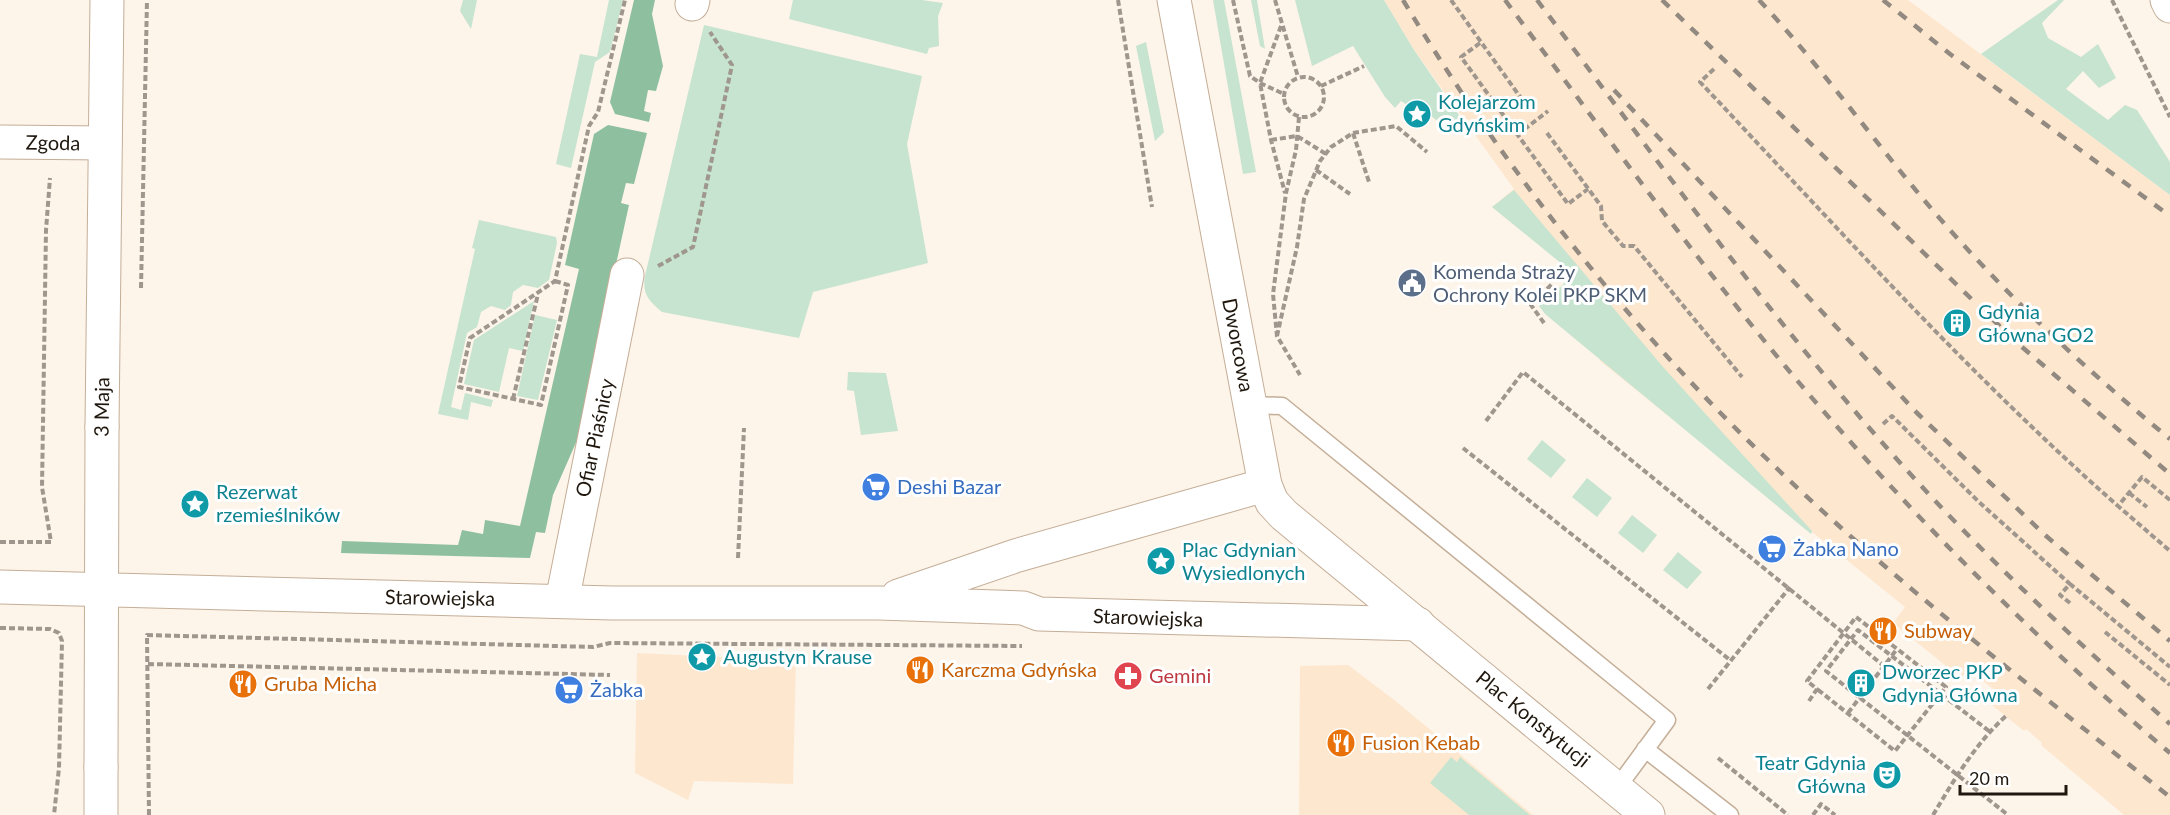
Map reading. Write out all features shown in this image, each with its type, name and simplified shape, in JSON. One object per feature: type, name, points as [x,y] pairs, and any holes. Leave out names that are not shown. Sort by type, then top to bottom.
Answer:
[{"type":"street","name":"3 Maja","points":[[101,815],[102,427],[107,0]]},
{"type":"street","name":"Dworcowa","points":[[1174,0],[1265,485],[1272,502],[1284,515],[1418,624]]},
{"type":"street","points":[[2166,0],[2170,6]]},
{"type":"street","name":"Zgoda","points":[[0,142],[105,143]]},
{"type":"street","name":"Ofiar Piaśnicy","points":[[562,601],[627,279]]},
{"type":"street","name":"Starowiejska","points":[[879,603],[1015,556],[1265,485]]},
{"type":"street","points":[[1015,556],[1023,608]]},
{"type":"street","name":"Starowiejska","points":[[0,587],[692,604],[879,603],[1023,608],[1040,614],[1418,624]]},
{"type":"street","name":"Plac Konstytucji","points":[[1418,624],[1648,815]]},
{"type":"lane","points":[[1250,405],[1282,406],[1667,720],[1617,788]]},
{"type":"lane","points":[[1645,749],[1730,815]]},
{"type":"path","points":[[141,296],[147,0]]},
{"type":"path","points":[[555,281],[568,285],[541,405],[459,387],[470,338],[555,281],[589,126],[598,112],[625,0]]},
{"type":"path","points":[[1118,0],[1152,207]]},
{"type":"path","points":[[1233,0],[1250,76],[1284,93]]},
{"type":"path","points":[[1275,0],[1298,77]]},
{"type":"path","points":[[1451,0],[1528,108]]},
{"type":"path","points":[[2112,0],[2170,117]]},
{"type":"path","points":[[627,279],[693,248],[732,65],[692,2]]},
{"type":"path","points":[[1281,26],[1260,83],[1271,140],[1286,193]]},
{"type":"path","points":[[1480,43],[1461,57],[1568,204],[1588,189]]},
{"type":"path","points":[[1321,86],[1364,66]]},
{"type":"path","points":[[1714,69],[1700,82],[1952,349],[2026,423],[2170,551]]},
{"type":"path","points":[[1307,76],[1321,86],[1324,101],[1321,109],[1307,117],[1299,117],[1286,106],[1284,93],[1290,81],[1307,76]]},
{"type":"path","points":[[2165,105],[2170,109]]},
{"type":"path","points":[[1517,135],[1548,111]]},
{"type":"path","points":[[1299,117],[1298,134],[1286,193],[1273,294],[1277,336],[1300,375]]},
{"type":"path","points":[[1277,336],[1297,247],[1304,199],[1316,170],[1331,147],[1353,133],[1396,126],[1427,152]]},
{"type":"path","points":[[1353,133],[1369,182]]},
{"type":"path","points":[[1547,133],[1601,206],[1602,221],[1623,246],[1634,246],[1742,377]]},
{"type":"path","points":[[1271,140],[1298,134],[1326,154]]},
{"type":"path","points":[[0,542],[51,542],[42,487],[46,230],[51,142]]},
{"type":"path","points":[[1316,170],[1350,194]]},
{"type":"path","points":[[1545,322],[1531,306],[1552,282]]},
{"type":"path","points":[[513,399],[538,293]]},
{"type":"path","points":[[1486,421],[1523,372],[1790,587],[1884,666]]},
{"type":"path","points":[[1883,424],[1892,416],[1971,495],[2070,584],[2170,666]]},
{"type":"path","points":[[738,558],[744,428]]},
{"type":"path","points":[[1463,448],[1730,660]]},
{"type":"path","points":[[2118,506],[2142,477],[2170,500]]},
{"type":"path","points":[[2129,493],[2147,507]]},
{"type":"path","points":[[2070,584],[2060,595],[2070,603]]},
{"type":"path","points":[[1708,689],[1790,587]]},
{"type":"path","points":[[1856,617],[1946,687],[1895,751],[1817,689],[1807,681],[1856,617]]},
{"type":"path","points":[[0,628],[50,629],[59,633],[62,641],[59,768],[54,815]]},
{"type":"path","points":[[1989,731],[1858,630],[1826,671],[2008,815]]},
{"type":"path","points":[[2106,632],[2170,685]]},
{"type":"path","points":[[149,815],[147,635],[593,647],[610,643],[1030,646]]},
{"type":"path","points":[[1848,713],[1897,649]]},
{"type":"path","points":[[148,664],[610,675]]},
{"type":"path","points":[[1809,701],[1817,689]]},
{"type":"path","points":[[1933,815],[1957,775],[1989,731],[2006,716]]},
{"type":"path","points":[[1718,758],[1788,815]]},
{"type":"path","points":[[1813,815],[1821,804],[1835,815]]},
{"type":"shaded area","points":[[1384,0],[1908,0],[2170,195],[2170,815],[2124,815],[2041,745],[2042,743],[2026,729],[2024,731],[1987,701],[1996,691],[1969,670],[1961,678],[1893,623],[1905,607],[1599,360],[1601,358],[1557,286],[1560,288],[1573,272],[1492,207],[1514,189],[1414,50]]},
{"type":"shaded area","points":[[637,653],[742,658],[796,657],[793,784],[694,781],[688,800],[635,773]]},
{"type":"shaded area","points":[[1348,665],[1393,699],[1533,815],[1299,815],[1300,666]]},
{"type":"green space","points":[[463,0],[477,0],[471,29],[460,11]]},
{"type":"green space","points":[[609,0],[623,0],[610,52],[595,62],[571,168],[556,164],[580,54],[597,57]]},
{"type":"green space","points":[[634,0],[655,0],[652,14],[663,66],[656,91],[648,90],[644,111],[651,113],[649,122],[615,114],[610,102]]},
{"type":"green space","points":[[793,0],[922,0],[943,3],[938,16],[939,46],[929,48],[927,54],[789,19]]},
{"type":"green space","points":[[1213,0],[1224,0],[1256,172],[1243,174]]},
{"type":"green space","points":[[1251,0],[1257,0],[1265,49],[1260,46]]},
{"type":"green space","points":[[1295,0],[1384,0],[1414,50],[1463,121],[1452,133],[1430,115],[1427,118],[1401,101],[1395,108],[1385,97],[1353,46],[1312,66]]},
{"type":"green space","points":[[2058,0],[2064,0],[2042,23],[2048,38],[2081,57],[2098,44],[2116,78],[2099,88],[2083,71],[2066,89],[2108,120],[2125,105],[2137,110],[2170,162],[2170,195],[1981,54]]},
{"type":"green space","points":[[704,25],[922,76],[907,144],[928,263],[813,292],[799,338],[662,312],[645,292],[645,276]]},
{"type":"green space","points":[[1146,42],[1164,132],[1155,141],[1136,46]]},
{"type":"green space","points":[[608,125],[647,133],[634,184],[626,183],[621,203],[629,205],[578,438],[553,495],[545,533],[536,532],[530,558],[341,553],[342,541],[458,545],[462,530],[483,534],[485,520],[520,526],[579,269],[565,265],[594,134]]},
{"type":"green space","points":[[1514,190],[1663,367],[1812,531],[1811,534],[1545,314],[1539,306],[1557,286],[1560,288],[1573,273],[1492,207]]},
{"type":"green space","points":[[479,220],[556,237],[557,243],[549,280],[538,288],[523,285],[513,292],[511,305],[505,310],[491,306],[481,312],[477,327],[467,333],[451,407],[461,410],[465,393],[493,400],[491,407],[471,402],[468,420],[438,414],[475,249],[472,248]]},
{"type":"green space","points":[[534,301],[523,351],[509,348],[499,392],[464,384],[474,340]]},
{"type":"green space","points":[[535,315],[557,320],[538,400],[517,396]]},
{"type":"green space","points":[[848,372],[886,373],[898,431],[861,435],[854,391],[847,390]]},
{"type":"green space","points":[[1542,440],[1566,460],[1551,478],[1527,459]]},
{"type":"green space","points":[[1587,478],[1612,498],[1597,517],[1572,497]]},
{"type":"green space","points":[[1632,515],[1657,535],[1643,553],[1618,533]]},
{"type":"green space","points":[[1678,552],[1702,572],[1687,589],[1663,570]]},
{"type":"green space","points":[[1451,757],[1457,762],[1460,757],[1530,815],[1469,815],[1430,783]]},
{"type":"railway","points":[[1403,0],[1483,123],[1570,242],[1664,354],[1715,407],[1815,504],[1914,591],[2170,797]]},
{"type":"railway","points":[[1505,0],[1713,276],[1829,418],[1969,568],[2068,663],[2170,753]]},
{"type":"railway","points":[[1537,0],[1725,250],[1873,432],[1954,521],[2014,581],[2170,724]]},
{"type":"railway","points":[[1662,0],[2015,341],[2170,474]]},
{"type":"railway","points":[[1759,0],[1820,71],[1919,194],[1977,260],[2070,352],[2170,439]]},
{"type":"railway","points":[[1883,0],[1950,54],[2170,216]]},
{"type":"railway","points":[[1614,90],[1917,413],[2045,535],[2170,641]]},
{"type":"place","name":"Kolejarzom Gdyńskim","points":[[1417,114]]},
{"type":"place","name":"Komenda Straży Ochrony Kolei PKP SKM","points":[[1412,283]]},
{"type":"place","name":"Gdynia Główna GO2","points":[[1957,323]]},
{"type":"place","name":"Deshi Bazar","points":[[876,487]]},
{"type":"place","name":"Rezerwat rzemieślników","points":[[195,504]]},
{"type":"place","name":"Żabka Nano","points":[[1772,549]]},
{"type":"place","name":"Plac Gdynian Wysiedlonych","points":[[1161,561]]},
{"type":"place","name":"Subway","points":[[1883,631]]},
{"type":"place","name":"Augustyn Krause","points":[[702,657]]},
{"type":"place","name":"Karczma Gdyńska","points":[[920,670]]},
{"type":"place","name":"Gemini","points":[[1128,676]]},
{"type":"place","name":"Dworzec PKP Gdynia Główna","points":[[1861,683]]},
{"type":"place","name":"Gruba Micha","points":[[243,684]]},
{"type":"place","name":"Żabka","points":[[569,690]]},
{"type":"place","name":"Fusion Kebab","points":[[1341,743]]},
{"type":"place","name":"Teatr Gdynia Główna","points":[[1887,775]]}]
